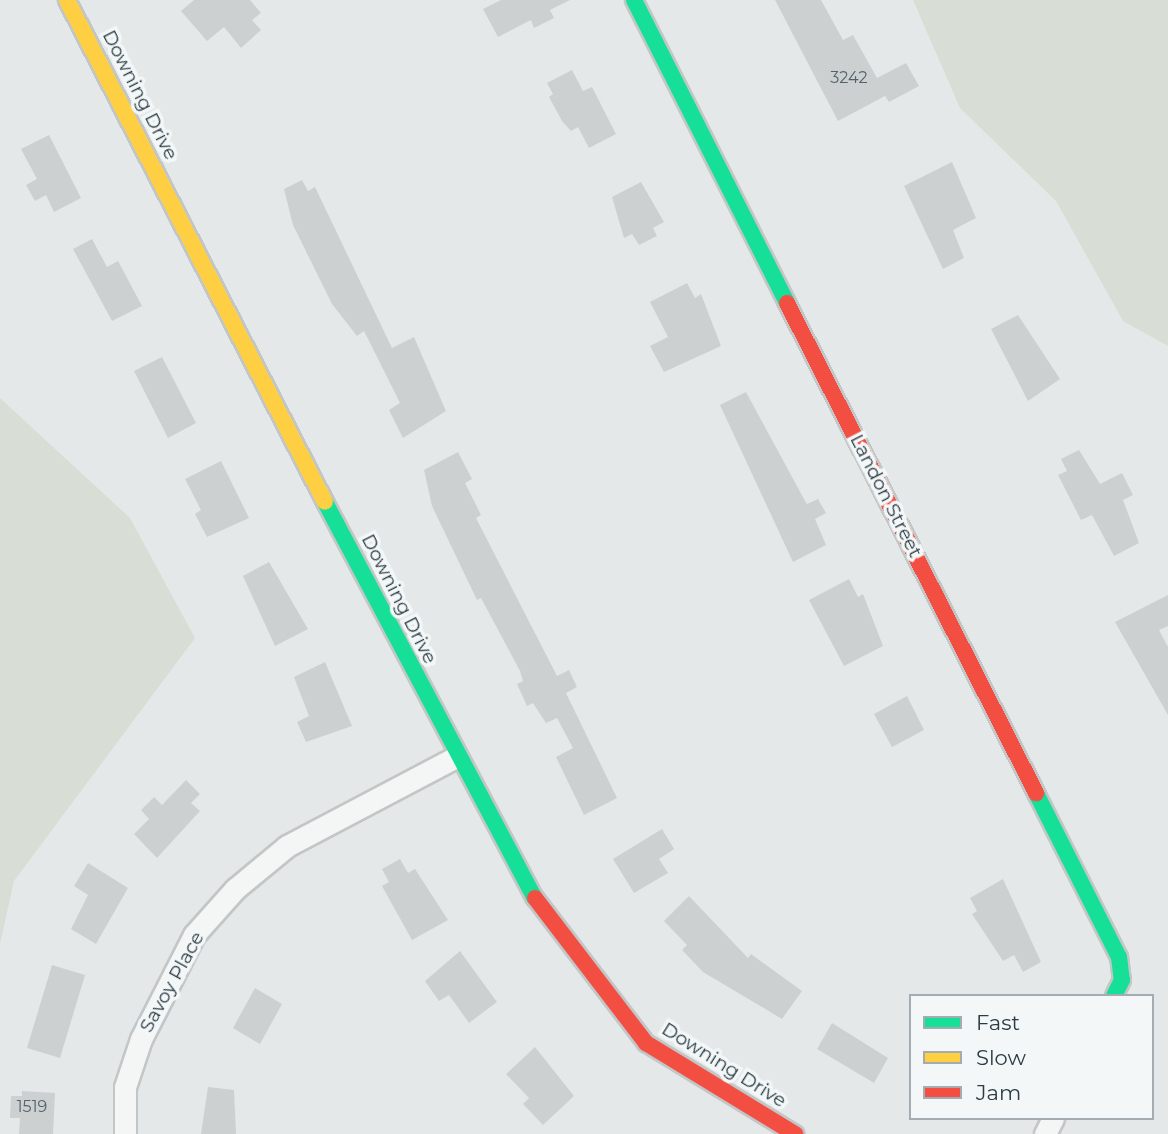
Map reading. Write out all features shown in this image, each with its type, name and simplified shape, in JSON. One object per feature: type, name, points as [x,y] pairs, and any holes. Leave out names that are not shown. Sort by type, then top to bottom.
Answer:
[{"type":"street","name":"Downing Drive","points":[[67,0],[456,757],[549,922],[646,1043],[794,1134]]},
{"type":"street","name":"Landon Street","points":[[634,0],[1119,957],[1122,980],[1115,994]]},
{"type":"street","name":"Savoy Place","points":[[125,1134],[125,1087],[141,1039],[194,935],[235,889],[287,846],[456,757]]},
{"type":"shaded area","points":[[913,0],[1168,0],[1168,346],[1123,321],[1056,201],[960,108]]},
{"type":"shaded area","points":[[0,398],[130,518],[195,638],[14,881],[0,944]]},
{"type":"building","points":[[194,0],[250,0],[261,13],[252,20],[261,30],[241,48],[224,27],[207,41],[181,11]]},
{"type":"building","points":[[501,0],[570,0],[550,10],[554,18],[534,28],[531,20],[498,37],[483,9]]},
{"type":"building","points":[[775,0],[821,0],[843,40],[853,35],[877,78],[906,63],[919,86],[889,102],[885,96],[838,121]]},
{"type":"building","points":[[572,70],[583,91],[592,87],[616,134],[589,148],[578,127],[571,131],[562,121],[549,97],[553,94],[547,83]]},
{"type":"building","points":[[49,135],[81,198],[54,212],[46,195],[35,201],[26,185],[37,179],[21,149]]},
{"type":"building","points":[[952,162],[976,218],[953,230],[964,258],[943,269],[904,186]]},
{"type":"building","points":[[302,180],[308,191],[315,187],[392,348],[414,337],[446,411],[403,438],[389,410],[400,403],[364,331],[357,336],[332,304],[293,225],[284,189]]},
{"type":"building","points":[[641,182],[664,222],[653,228],[657,236],[639,245],[632,234],[624,238],[612,197]]},
{"type":"building","points":[[92,239],[107,267],[118,261],[142,306],[112,321],[73,249]]},
{"type":"building","points":[[687,283],[695,298],[701,294],[721,346],[664,372],[650,346],[668,337],[650,302]]},
{"type":"building","points":[[1018,315],[1060,379],[1028,401],[991,329]]},
{"type":"building","points":[[162,357],[196,423],[168,438],[134,371]]},
{"type":"building","points":[[746,392],[807,504],[818,499],[826,513],[815,519],[826,545],[793,562],[720,405]]},
{"type":"building","points":[[1079,450],[1100,484],[1122,473],[1133,495],[1123,500],[1139,543],[1114,556],[1092,515],[1081,520],[1058,475],[1067,471],[1061,459]]},
{"type":"building","points":[[458,452],[472,479],[465,483],[481,515],[476,518],[557,676],[569,670],[577,687],[566,693],[617,798],[584,815],[556,757],[573,748],[557,718],[546,723],[533,703],[527,706],[517,684],[523,681],[520,671],[481,598],[477,600],[432,506],[424,470]]},
{"type":"building","points":[[221,461],[249,518],[207,537],[195,514],[201,510],[185,479]]},
{"type":"building","points":[[269,562],[308,629],[275,646],[243,576]]},
{"type":"building","points":[[849,579],[858,597],[863,594],[883,646],[844,666],[809,600]]},
{"type":"building","points":[[1168,595],[1168,626],[1159,630],[1168,647],[1168,715],[1115,622]]},
{"type":"building","points":[[325,662],[352,726],[306,742],[297,722],[309,716],[294,677]]},
{"type":"building","points":[[907,696],[924,730],[892,747],[874,714]]},
{"type":"building","points":[[186,780],[200,794],[191,803],[200,811],[157,858],[134,834],[149,819],[141,810],[154,797],[162,805]]},
{"type":"building","points":[[662,829],[674,849],[659,859],[668,873],[634,893],[613,859]]},
{"type":"building","points":[[400,859],[408,873],[415,869],[448,920],[412,940],[382,886],[389,882],[382,869]]},
{"type":"building","points":[[88,863],[128,888],[96,944],[71,929],[88,895],[74,886]]},
{"type":"building","points":[[1003,879],[1041,962],[1023,972],[1014,955],[1003,961],[972,914],[977,911],[970,898]]},
{"type":"building","points":[[689,896],[748,958],[751,954],[802,991],[782,1019],[703,972],[682,950],[687,945],[664,921]]},
{"type":"building","points":[[460,951],[497,1002],[469,1023],[449,995],[439,1001],[425,981]]},
{"type":"building","points":[[52,965],[85,975],[60,1058],[27,1048]]},
{"type":"building","points":[[255,988],[282,1004],[260,1044],[233,1028]]},
{"type":"building","points":[[832,1023],[888,1058],[874,1083],[817,1049]]},
{"type":"building","points":[[535,1047],[574,1096],[543,1125],[523,1104],[529,1098],[506,1074]]},
{"type":"building","points":[[208,1087],[234,1090],[236,1134],[201,1134]]},
{"type":"building","points":[[22,1091],[55,1093],[53,1134],[19,1134],[20,1118],[10,1118],[11,1096],[22,1096]]},
{"type":"traffic: fast","points":[[634,0],[787,303]]},
{"type":"traffic: fast","points":[[325,502],[535,898]]},
{"type":"traffic: fast","points":[[1036,793],[1119,957],[1122,980],[1115,994]]},
{"type":"traffic: slow","points":[[67,0],[325,502]]},
{"type":"traffic: jam","points":[[787,303],[1036,793]]},
{"type":"traffic: jam","points":[[535,898],[646,1043],[795,1134]]}]
